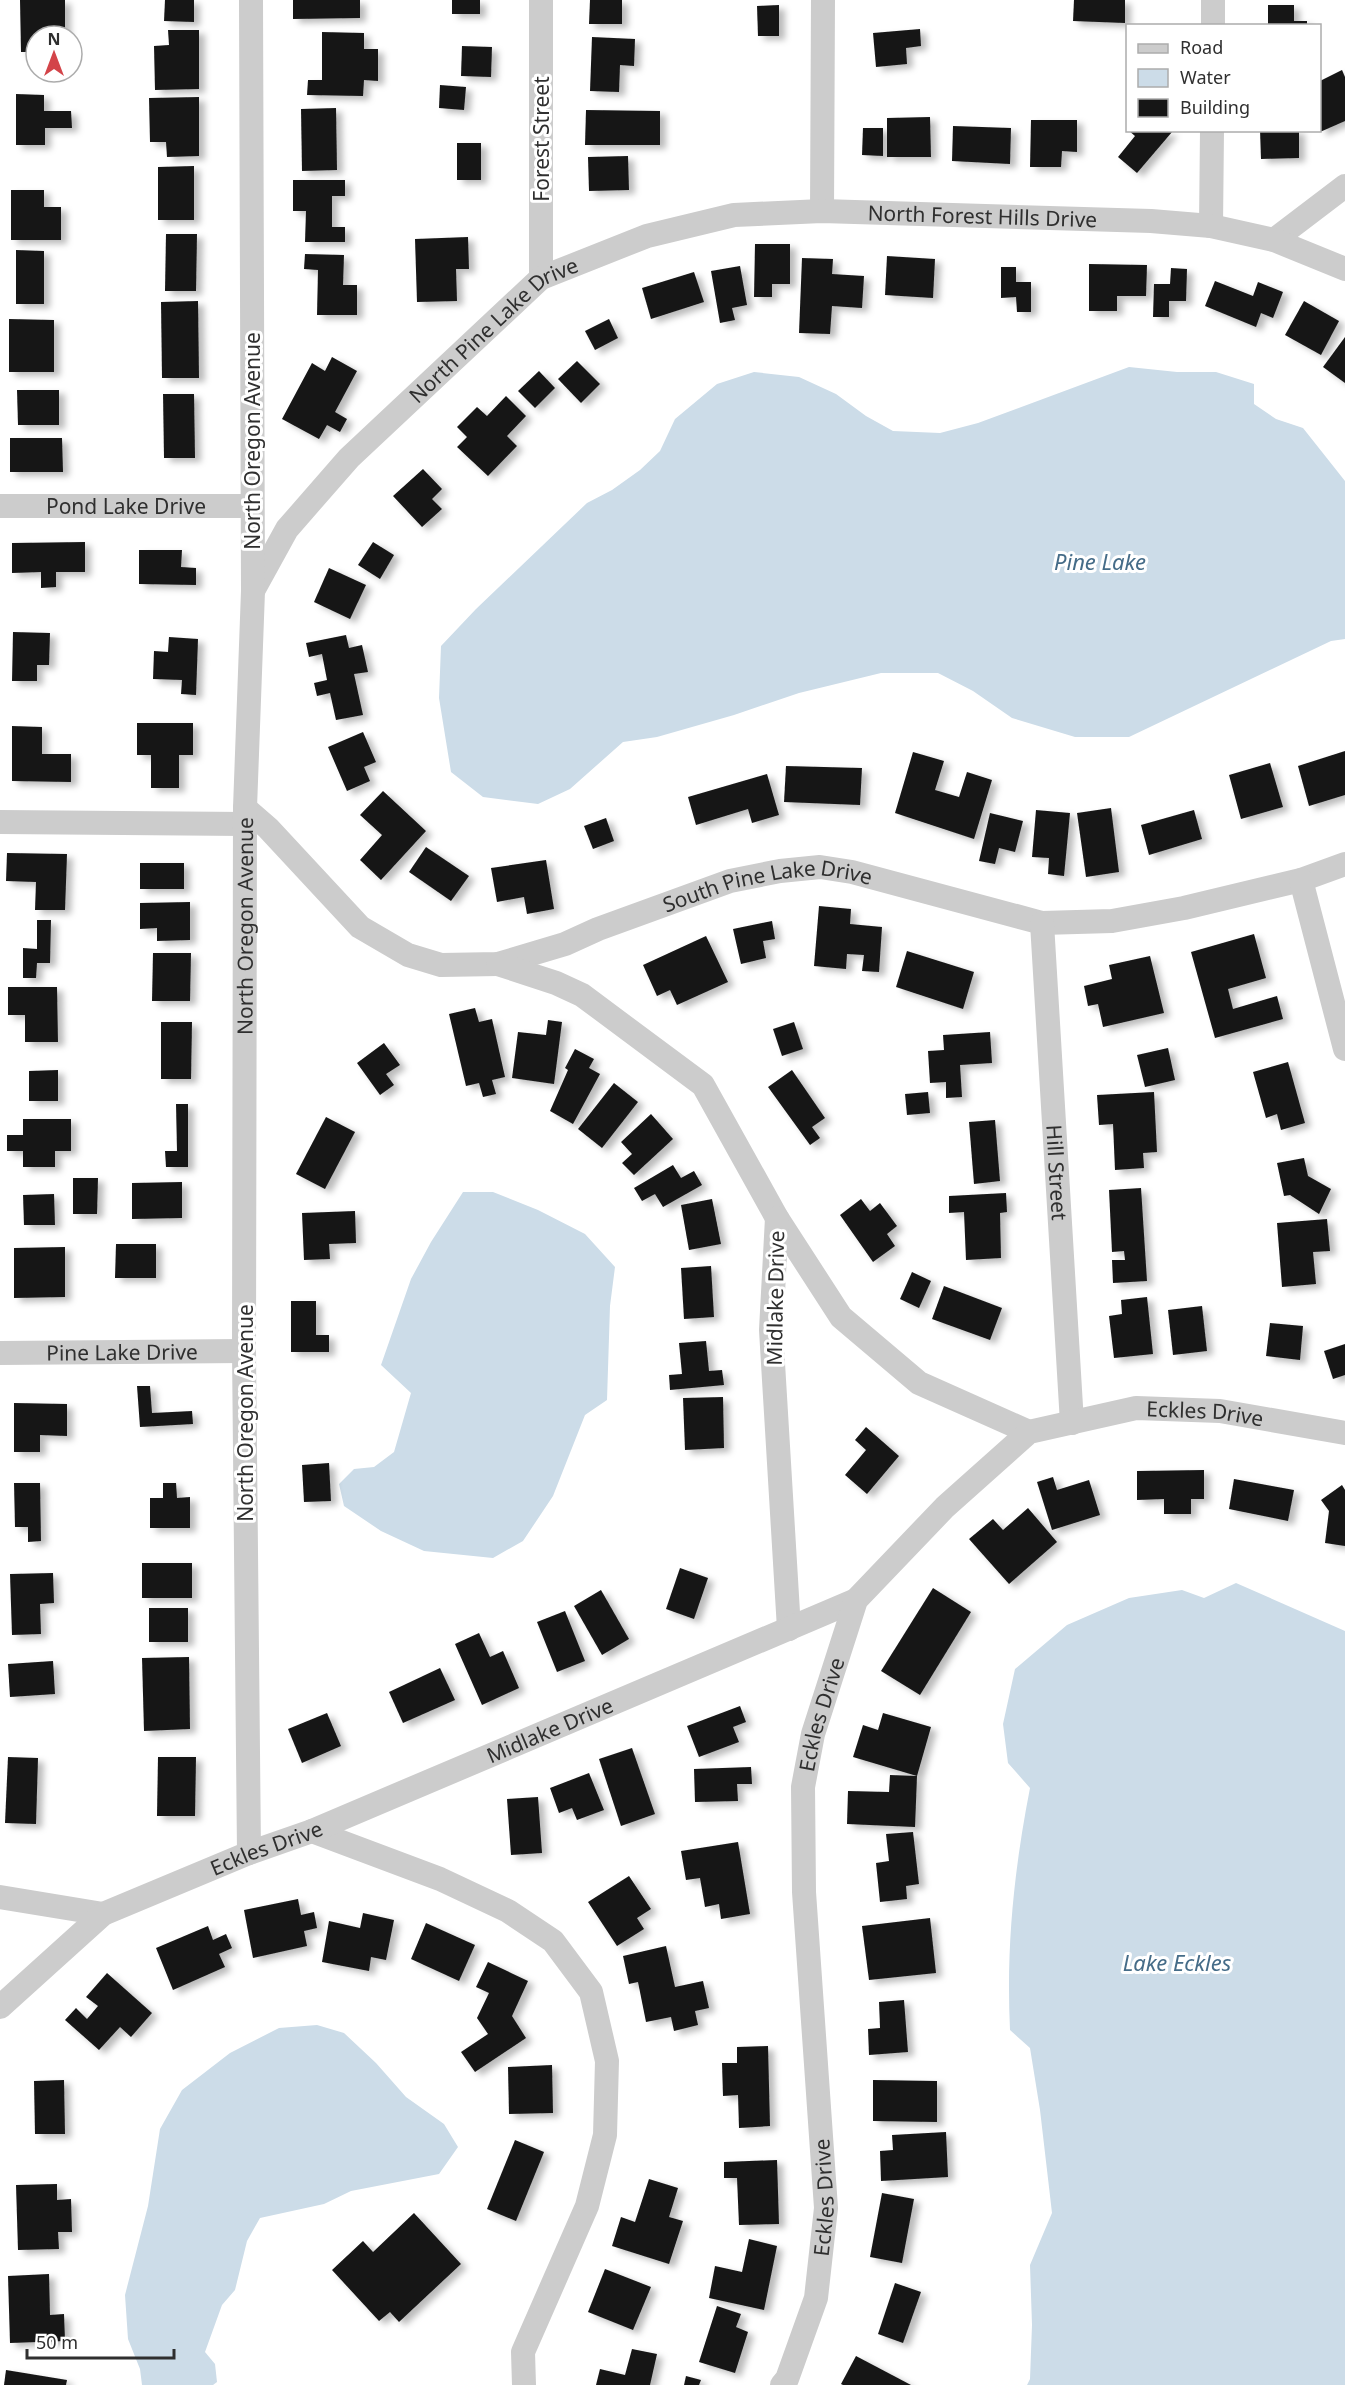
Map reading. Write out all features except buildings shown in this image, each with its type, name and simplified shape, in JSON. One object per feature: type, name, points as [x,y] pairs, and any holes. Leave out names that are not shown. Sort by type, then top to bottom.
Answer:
[{"type":"street","name":"North Oregon Avenue","points":[[249,1853],[244,1351],[245,816],[253,591],[251,0]]},
{"type":"street","name":"Forest Street","points":[[541,278],[542,0]]},
{"type":"street","points":[[822,211],[823,0]]},
{"type":"street","points":[[1213,0],[1213,24]]},
{"type":"street","points":[[1211,226],[1212,132]]},
{"type":"street","points":[[1274,240],[1345,186]]},
{"type":"street","name":"North Pine Lake Drive","points":[[253,591],[287,529],[349,458],[541,278],[647,237],[734,215],[822,211]]},
{"type":"street","name":"North Forest Hills Drive","points":[[822,211],[1151,221],[1211,226],[1274,240],[1345,269]]},
{"type":"street","name":"Pond Lake Drive","points":[[0,506],[252,506]]},
{"type":"street","points":[[0,822],[245,816]]},
{"type":"street","name":"South Pine Lake Drive","points":[[245,816],[268,828],[360,927],[408,955],[441,965],[498,964],[565,944],[598,929],[730,881],[780,871],[820,867],[902,884],[1042,922],[1112,921],[1184,908],[1301,880],[1345,864]]},
{"type":"street","points":[[1301,880],[1345,1049]]},
{"type":"street","name":"Hill Street","points":[[1042,922],[1072,1423]]},
{"type":"street","name":"Midlake Drive","points":[[498,964],[556,983],[582,995],[703,1085],[777,1218],[841,1317],[919,1383],[1029,1432]]},
{"type":"street","name":"Midlake Drive","points":[[777,1218],[771,1330],[789,1629]]},
{"type":"street","name":"Pine Lake Drive","points":[[0,1353],[244,1351]]},
{"type":"street","name":"Eckles Drive","points":[[782,2385],[787,2379],[816,2298],[826,2208],[804,1892],[803,1787],[813,1734],[856,1600],[945,1508],[1029,1432],[1136,1408],[1220,1411],[1345,1433]]},
{"type":"street","name":"Midlake Drive","points":[[312,1831],[856,1600]]},
{"type":"street","name":"Eckles Drive","points":[[0,2007],[103,1914],[249,1853],[312,1831],[440,1879],[508,1911],[553,1941],[591,1992],[607,2061],[605,2135],[587,2206],[524,2352],[524,2385]]},
{"type":"street","points":[[0,1897],[103,1914]]},
{"type":"water","name":"Pine Lake","points":[[1129,367],[1177,372],[1216,372],[1254,384],[1254,404],[1276,419],[1303,428],[1345,481],[1345,639],[1331,641],[1129,737],[1075,737],[1012,718],[973,691],[938,673],[881,673],[799,693],[657,737],[623,742],[570,789],[538,804],[483,797],[451,772],[439,698],[441,646],[476,609],[587,503],[612,490],[640,470],[660,451],[675,419],[717,384],[754,372],[799,377],[836,394],[866,416],[893,431],[940,433],[978,423]]},
{"type":"water","points":[[463,1192],[493,1192],[538,1210],[585,1234],[615,1267],[610,1306],[607,1400],[585,1415],[553,1496],[523,1541],[493,1558],[424,1551],[381,1531],[344,1506],[339,1484],[354,1469],[374,1467],[394,1452],[411,1393],[381,1365],[411,1279],[431,1242]]},
{"type":"water","name":"Lake Eckles","points":[[1236,1583],[1345,1631],[1345,2385],[1027,2385],[1030,2379],[1032,2325],[1030,2265],[1052,2213],[1030,2048],[1010,2030],[1010,1939],[1020,1849],[1030,1788],[1008,1763],[1003,1724],[1015,1669],[1067,1625],[1129,1598],[1182,1590],[1204,1598]]},
{"type":"water","points":[[317,2025],[344,2033],[376,2063],[406,2097],[444,2124],[458,2147],[439,2174],[351,2191],[324,2204],[260,2218],[247,2241],[235,2290],[222,2305],[205,2352],[215,2364],[217,2382],[213,2385],[142,2385],[140,2369],[128,2339],[125,2295],[148,2206],[160,2129],[182,2090],[230,2053],[279,2028]]}]
